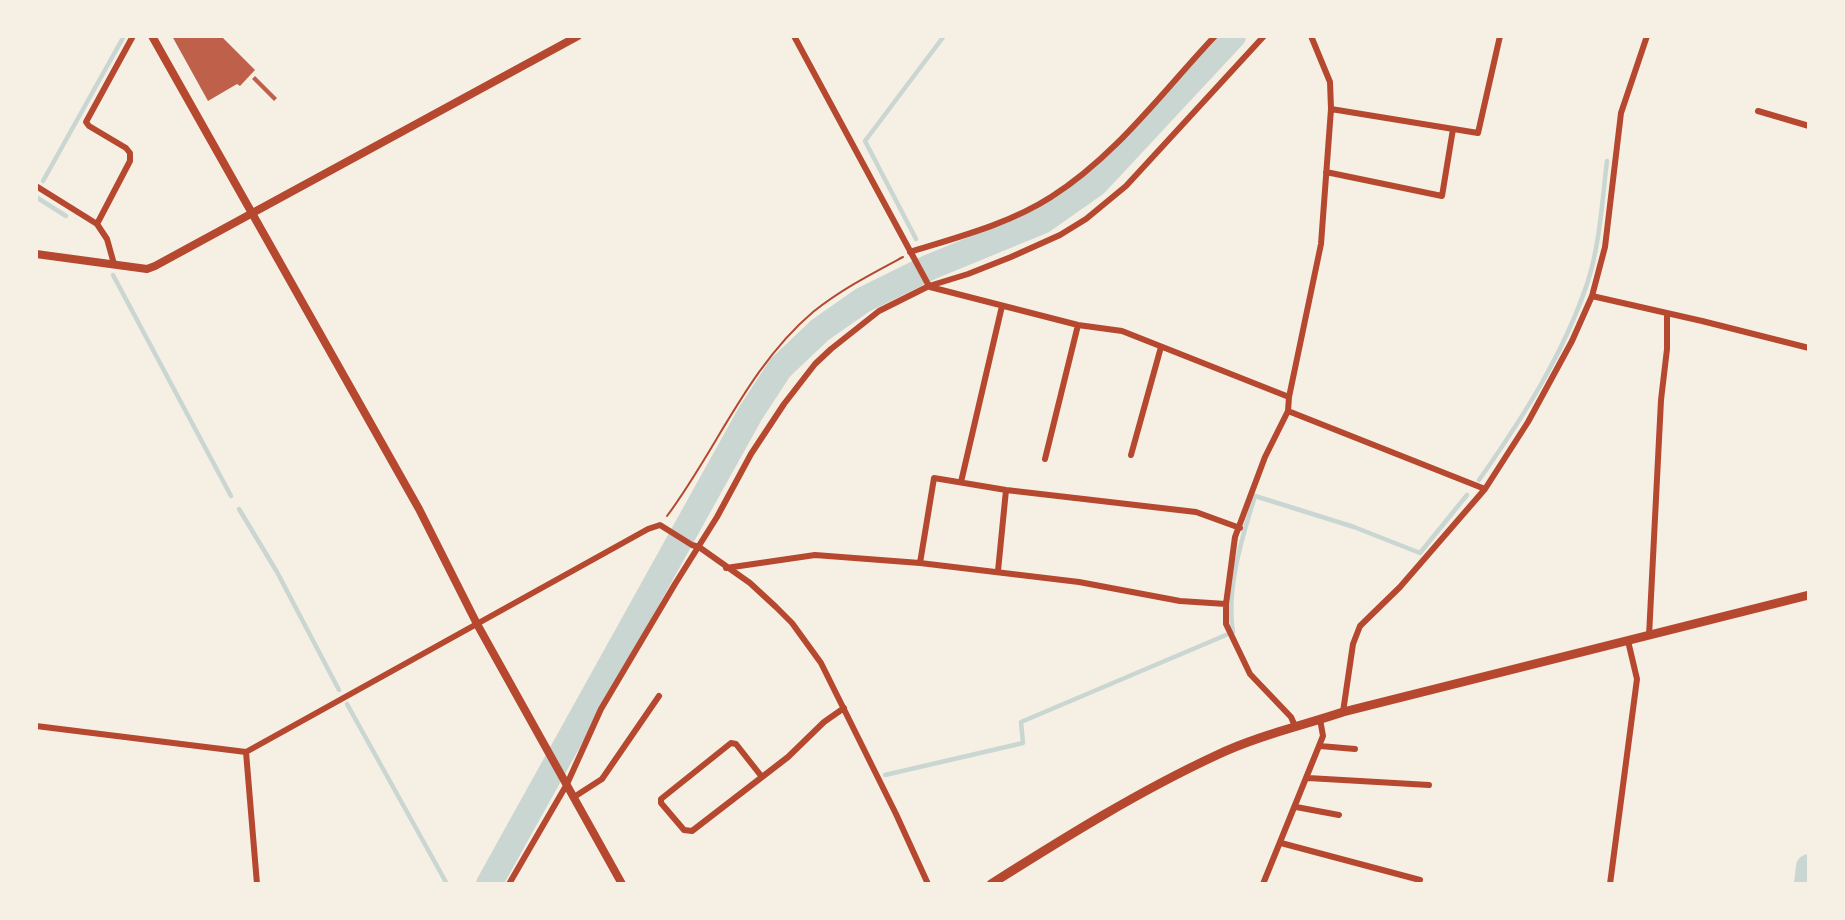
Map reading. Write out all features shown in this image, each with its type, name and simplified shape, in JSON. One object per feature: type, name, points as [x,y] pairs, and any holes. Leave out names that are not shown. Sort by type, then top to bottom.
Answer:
[{"type":"main road","points":[[991,884],[1034,856],[1149,790],[1219,754],[1295,726],[1809,595]]},
{"type":"street","points":[[97,224],[129,161],[130,153],[86,122],[133,36]]},
{"type":"street","points":[[152,36],[419,509],[477,624],[622,884]]},
{"type":"street","points":[[36,254],[147,269],[155,266],[578,36]]},
{"type":"street","points":[[794,36],[929,286],[1078,325],[1122,331],[1289,397]]},
{"type":"street","points":[[910,252],[978,231],[1023,213],[1078,179],[1122,138],[1215,36]]},
{"type":"street","points":[[509,884],[567,784],[601,709],[695,546],[770,424],[815,364],[831,348],[879,311],[929,286],[1011,257],[1060,235],[1086,219],[1126,186],[1264,36]]},
{"type":"street","points":[[1295,726],[1291,717],[1250,674],[1226,624],[1226,604],[1235,537],[1265,457],[1288,411],[1321,244],[1331,109],[1330,82],[1311,36]]},
{"type":"street","points":[[1331,109],[1478,133],[1500,36]]},
{"type":"street","points":[[1343,712],[1353,644],[1360,626],[1400,587],[1485,489],[1528,422],[1572,340],[1592,296],[1605,247],[1622,113],[1647,36]]},
{"type":"street","points":[[1758,111],[1809,126]]},
{"type":"street","points":[[1326,172],[1442,196],[1453,129]]},
{"type":"street","points":[[36,186],[97,224],[107,239],[114,264]]},
{"type":"street","points":[[1592,296],[1809,348]]},
{"type":"street","points":[[961,482],[1002,306]]},
{"type":"street","points":[[1649,636],[1661,412],[1667,349],[1667,314]]},
{"type":"street","points":[[1045,459],[1078,325]]},
{"type":"street","points":[[1131,455],[1161,347]]},
{"type":"street","points":[[1288,411],[1485,489]]},
{"type":"street","points":[[920,562],[934,478],[1006,490],[1196,512],[1240,528]]},
{"type":"street","points":[[998,571],[1006,490]]},
{"type":"street","points":[[36,727],[246,752],[648,529],[660,525],[750,583],[792,623],[821,663],[897,814],[928,884]]},
{"type":"street","points":[[726,568],[815,555],[920,562],[1079,582],[1180,601],[1226,604]]},
{"type":"street","points":[[1610,884],[1637,679],[1628,641]]},
{"type":"street","points":[[574,797],[602,779],[659,696]]},
{"type":"street","points":[[762,777],[736,744],[731,743],[661,799],[684,830],[692,831],[788,758],[824,722],[844,708]]},
{"type":"street","points":[[1265,884],[1320,746],[1323,736],[1320,719]]},
{"type":"street","points":[[1320,746],[1355,749]]},
{"type":"street","points":[[246,752],[257,884]]},
{"type":"street","points":[[1308,778],[1429,785]]},
{"type":"street","points":[[1296,807],[1339,815]]},
{"type":"street","points":[[1281,843],[1420,880]]},
{"type":"path","points":[[660,525],[681,496],[756,375],[791,334],[814,311],[862,279],[910,252]]},
{"type":"building","points":[[172,36],[221,36],[255,70],[240,86],[237,84],[208,101]]},
{"type":"building","points":[[255,76],[277,98],[274,101],[252,79]]},
{"type":"waterway","points":[[43,181],[124,36]]},
{"type":"waterway","points":[[916,239],[865,141],[944,36]]},
{"type":"waterway","points":[[489,884],[750,414],[780,368],[820,330],[863,300],[930,267],[1042,221],[1096,183],[1233,36]]},
{"type":"waterway","points":[[1479,480],[1511,434],[1540,386],[1577,310],[1595,254],[1607,161]]},
{"type":"waterway","points":[[36,197],[66,216]]},
{"type":"waterway","points":[[927,261],[930,267]]},
{"type":"waterway","points":[[113,275],[231,496]]},
{"type":"waterway","points":[[1233,632],[1231,615],[1233,581],[1240,546],[1255,496],[1354,527],[1420,553],[1467,495]]},
{"type":"waterway","points":[[239,509],[277,572],[339,690]]},
{"type":"waterway","points":[[885,775],[1023,743],[1021,722],[1226,635]]},
{"type":"waterway","points":[[347,704],[447,884]]},
{"type":"waterway","points":[[1807,884],[1809,867]]}]
